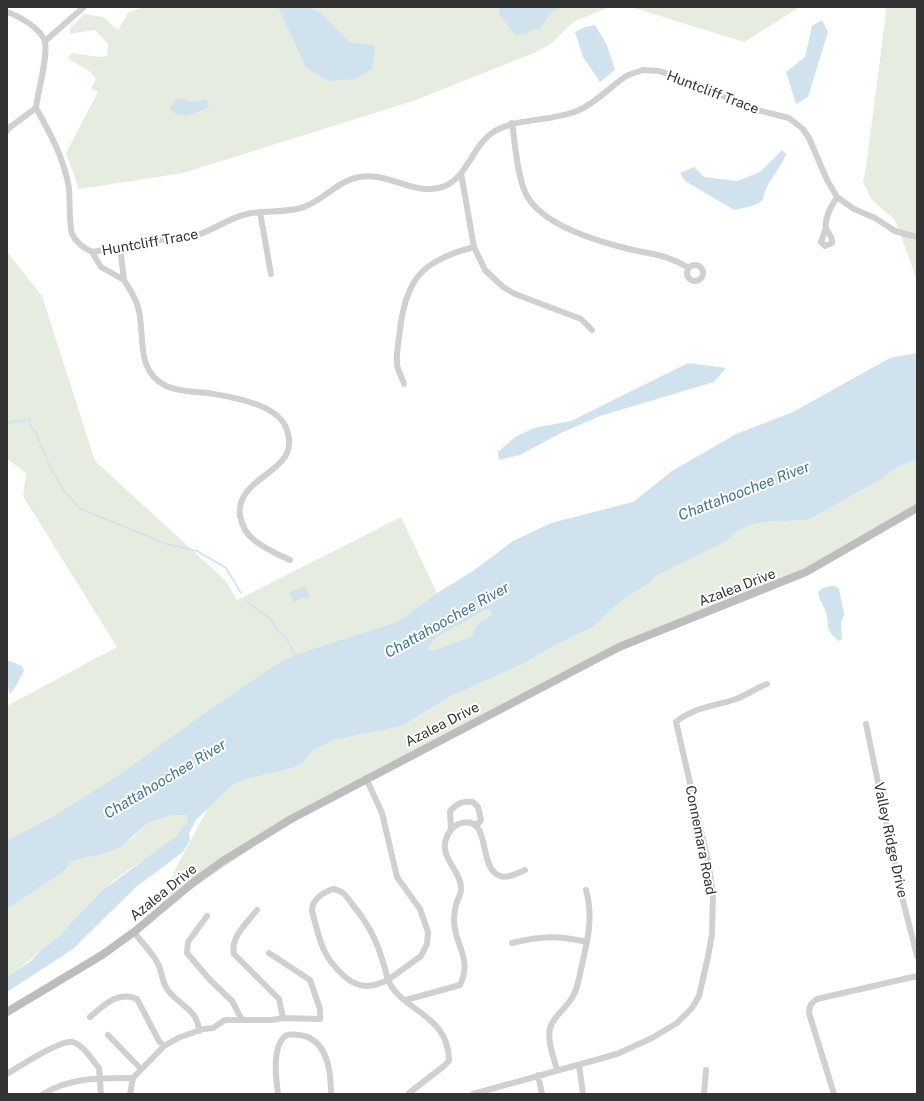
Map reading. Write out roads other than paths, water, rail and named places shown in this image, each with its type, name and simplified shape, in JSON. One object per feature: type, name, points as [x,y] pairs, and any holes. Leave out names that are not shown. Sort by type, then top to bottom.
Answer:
[{"type":"street","points":[[45,41],[84,7]]},
{"type":"street","points":[[7,12],[19,17],[33,26],[45,41],[45,56],[36,108],[7,131]]},
{"type":"street","name":"Huntcliff Trace","points":[[36,108],[50,133],[63,162],[70,199],[72,234],[80,245],[92,252],[153,241],[195,236],[235,217],[260,212],[300,209],[319,199],[342,182],[361,176],[380,177],[416,188],[430,189],[445,186],[461,173],[484,141],[493,133],[512,123],[576,112],[595,102],[620,80],[633,72],[659,71],[707,88],[749,108],[782,116],[795,122],[809,138],[827,180],[837,197],[854,209],[875,218],[895,231],[917,237]]},
{"type":"street","points":[[512,123],[524,190],[541,214],[560,224],[604,242],[629,249],[664,255],[689,268]]},
{"type":"street","points":[[461,173],[474,247],[485,270],[503,287],[515,294],[582,319],[592,330]]},
{"type":"street","points":[[826,228],[829,212],[837,197]]},
{"type":"street","points":[[260,212],[271,274]]},
{"type":"street","points":[[120,247],[124,280],[133,294],[138,307],[144,360],[149,371],[158,380],[175,389],[210,394],[262,406],[275,413],[284,422],[289,439],[286,456],[277,467],[244,493],[241,501],[240,512],[244,527],[252,539],[290,560]]},
{"type":"street","points":[[404,384],[397,364],[402,308],[406,295],[418,276],[431,264],[453,253],[474,247]]},
{"type":"street","points":[[92,252],[101,267],[124,280]]},
{"type":"street","name":"Azalea Drive","points":[[7,1012],[102,955],[134,932],[195,881],[223,861],[291,819],[366,778],[619,647],[806,572],[917,508]]},
{"type":"street","name":"Connemara Road","points":[[473,1094],[617,1054],[652,1038],[684,1018],[692,1008],[699,996],[712,934],[713,894],[709,867],[676,722],[694,711],[739,698],[767,684]]},
{"type":"street","name":"Valley Ridge Drive","points":[[866,724],[900,889],[917,956]]},
{"type":"street","points":[[366,778],[382,813],[398,877],[420,909],[428,932],[427,944],[421,956],[388,980],[377,986],[360,986],[352,983],[333,966],[325,955],[321,946],[312,911],[312,905],[318,896],[333,889],[338,890],[348,898],[374,936],[388,980],[393,990],[398,996],[406,1000],[433,1021],[448,1052],[448,1061],[444,1066],[409,1093]]},
{"type":"street","points":[[406,1000],[460,985],[465,974],[462,952],[454,922],[456,905],[462,889],[460,881],[446,853],[445,844],[451,830],[450,811],[458,803],[466,801],[473,802],[478,807],[481,820],[476,826]]},
{"type":"street","points":[[451,830],[463,823],[471,823],[476,826],[481,833],[487,864],[494,873],[500,877],[506,877],[525,870]]},
{"type":"street","points":[[557,1070],[550,1039],[550,1028],[555,1018],[568,1004],[574,994],[587,942],[590,914],[586,890]]},
{"type":"street","points":[[257,910],[234,939],[232,947],[234,954],[279,999],[283,1018]]},
{"type":"street","points":[[207,916],[188,942],[187,953],[210,980],[232,1001],[242,1020]]},
{"type":"street","points":[[134,932],[157,962],[161,978],[171,995],[195,1015],[199,1024],[199,1031]]},
{"type":"street","points":[[512,942],[552,936],[587,942]]},
{"type":"street","points":[[130,1094],[133,1078],[164,1046],[199,1031],[213,1028],[225,1020],[272,1020],[283,1018],[320,1019],[320,1009],[310,980],[269,953]]},
{"type":"street","points":[[834,1094],[810,1017],[809,1007],[817,999],[917,976]]},
{"type":"street","points":[[90,1017],[108,1001],[119,997],[131,996],[137,999],[159,1040],[164,1046]]},
{"type":"street","points":[[278,1094],[275,1074],[277,1055],[283,1038],[286,1035],[294,1034],[311,1039],[324,1052],[330,1074],[331,1094]]},
{"type":"street","points":[[108,1035],[141,1069]]},
{"type":"street","points":[[7,1074],[69,1042],[75,1042],[99,1068],[101,1094]]},
{"type":"street","points":[[579,1065],[583,1094]]},
{"type":"street","points":[[704,1094],[706,1070]]},
{"type":"street","points":[[540,1075],[542,1094]]},
{"type":"street","points":[[43,1094],[61,1084],[100,1078],[133,1078]]},
{"type":"water","points":[[278,7],[308,7],[320,12],[350,43],[375,45],[372,69],[355,79],[328,81],[306,67]]},
{"type":"water","points":[[500,7],[560,7],[551,13],[539,30],[536,28],[527,34],[517,36],[499,14]]},
{"type":"water","points":[[822,20],[828,32],[808,97],[796,104],[786,72],[805,57],[812,26]]},
{"type":"water","points":[[595,25],[607,45],[615,70],[600,82],[583,57],[575,32],[585,27]]},
{"type":"water","points":[[183,98],[188,102],[206,100],[209,107],[187,116],[174,113],[170,108],[173,102]]},
{"type":"water","points":[[782,150],[786,154],[766,188],[763,200],[755,205],[734,210],[685,181],[680,173],[694,167],[704,177],[737,181],[760,172]]},
{"type":"water","name":"Chattahoochee River","points":[[917,353],[917,459],[896,468],[880,480],[808,520],[763,522],[747,526],[734,533],[727,541],[656,576],[651,582],[621,601],[593,627],[557,644],[523,664],[449,697],[402,726],[334,740],[312,751],[303,763],[293,768],[247,779],[231,786],[196,820],[189,833],[190,840],[183,852],[136,887],[73,949],[7,992],[7,977],[31,961],[40,951],[57,938],[103,890],[175,837],[188,821],[187,815],[172,815],[148,823],[120,847],[106,853],[72,861],[63,872],[7,909],[7,840],[52,817],[120,774],[206,712],[275,665],[295,655],[397,622],[437,593],[473,571],[513,541],[551,523],[633,502],[672,471],[736,434],[793,412],[890,358]],"holes":[[[485,610],[490,610],[491,615],[476,626],[472,636],[434,650],[429,650],[429,646],[437,637]]]},
{"type":"water","points":[[688,363],[726,368],[714,382],[600,416],[561,433],[520,455],[499,460],[498,452],[515,437],[534,428],[571,421]]},
{"type":"water","points":[[305,586],[310,597],[306,599],[304,597],[294,602],[289,593]]},
{"type":"water","points":[[835,586],[839,589],[844,614],[841,624],[842,639],[839,641],[829,630],[827,615],[818,592],[823,588]]},
{"type":"water","points":[[7,660],[22,666],[24,671],[10,694],[7,684]]},
{"type":"waterway","points":[[7,423],[30,419],[30,425],[36,433],[50,467],[62,488],[79,508],[166,544],[197,551],[226,568],[241,593]]},
{"type":"waterway","points":[[246,599],[250,604],[269,618],[279,632],[286,638],[295,655]]}]
